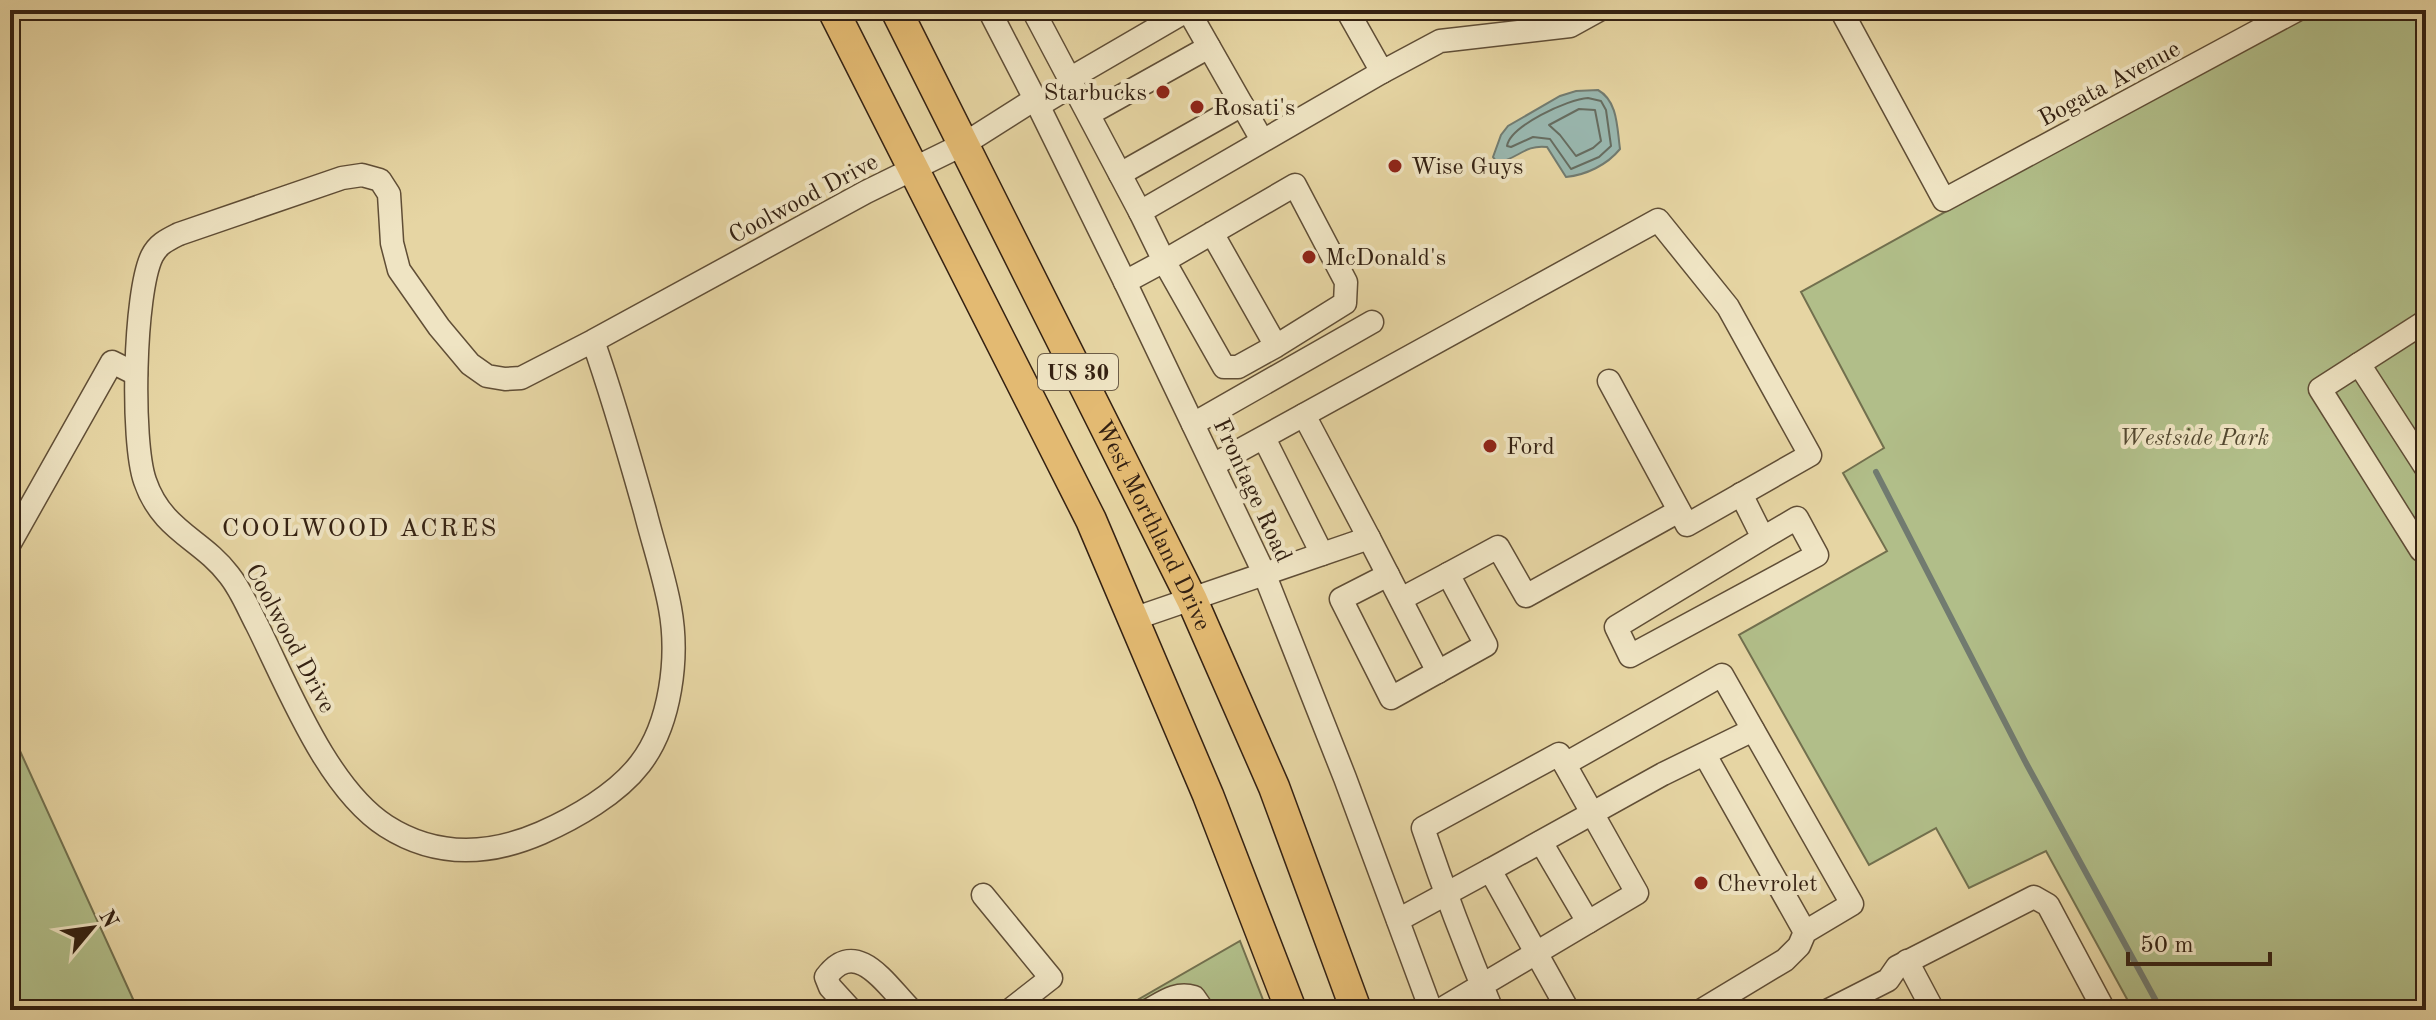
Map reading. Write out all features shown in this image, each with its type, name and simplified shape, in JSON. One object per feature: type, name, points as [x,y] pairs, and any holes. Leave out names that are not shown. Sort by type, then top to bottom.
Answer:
[{"type":"highway","name":"US 30","points":[[833,10],[1091,520],[1208,795],[1291,1010]]},
{"type":"highway","name":"West Morthland Drive","points":[[896,10],[1192,600],[1274,787],[1356,1010]]},
{"type":"street","name":"Frontage Road","points":[[989,10],[1125,282],[1264,573],[1431,1010]]},
{"type":"street","points":[[1033,10],[1164,261],[1224,367],[1238,367],[1345,303],[1346,282],[1295,185],[1164,261],[1125,282]]},
{"type":"street","points":[[1071,78],[1188,10],[1262,140]]},
{"type":"street","points":[[1347,10],[1382,72]]},
{"type":"street","points":[[1140,212],[1440,41],[1570,26],[1599,10]]},
{"type":"street","name":"Bogata Avenue","points":[[1841,10],[1944,200],[2297,10]]},
{"type":"street","points":[[1089,114],[1209,47]]},
{"type":"street","name":"Coolwood Drive","points":[[593,341],[631,461],[670,607],[673,633],[667,698],[652,745],[639,766],[612,790],[559,825],[499,848],[441,850],[409,839],[384,825],[339,780],[229,574],[167,518],[146,486],[139,463],[136,374],[145,278],[160,245],[179,234],[342,178],[362,175],[380,180],[389,194],[392,243],[399,270],[439,327],[470,364],[487,376],[521,378],[866,192],[964,144],[1035,99],[1046,101],[1066,89],[1071,78]]},
{"type":"street","points":[[1120,174],[1242,105]]},
{"type":"street","points":[[1213,465],[1658,220],[1728,307],[1810,455],[1687,525],[1609,381]]},
{"type":"street","points":[[1212,233],[1276,346]]},
{"type":"street","points":[[2426,321],[2320,389],[2421,550],[2426,547]]},
{"type":"street","points":[[1193,424],[1372,322]]},
{"type":"street","points":[[10,543],[112,362],[136,374]]},
{"type":"street","points":[[2359,364],[2426,468]]},
{"type":"street","points":[[1304,415],[1438,672]]},
{"type":"street","points":[[1264,438],[1322,554]]},
{"type":"street","points":[[1741,494],[1763,538]]},
{"type":"street","points":[[1401,599],[1498,547],[1526,596],[1679,511]]},
{"type":"street","points":[[1797,518],[1817,555],[1630,656],[1616,627],[1763,538],[1797,518]]},
{"type":"street","points":[[1133,619],[1369,538]]},
{"type":"street","points":[[1388,575],[1341,599],[1391,698],[1486,645],[1448,574]]},
{"type":"street","points":[[1565,764],[1722,675],[1852,904],[1805,932],[1799,946],[1785,960],[1702,1010]]},
{"type":"street","points":[[1398,920],[1663,774],[1753,730]]},
{"type":"street","points":[[1440,1010],[1482,985],[1537,953],[1637,893],[1559,754],[1423,828],[1446,895],[1482,985],[1492,1010]]},
{"type":"street","points":[[1705,755],[1805,932]]},
{"type":"street","points":[[1541,842],[1588,922]]},
{"type":"street","points":[[1490,870],[1568,1010]]},
{"type":"street","points":[[983,895],[1051,978],[1010,1010]]},
{"type":"street","points":[[1829,1010],[1888,980],[1897,967],[1907,961],[2034,897],[2048,905],[2104,1010]]},
{"type":"street","points":[[851,1010],[830,987],[826,977],[835,965],[852,959],[863,962],[911,1010]]},
{"type":"street","points":[[1907,961],[1933,1010]]},
{"type":"street","points":[[1149,1010],[1173,996],[1183,994],[1194,997],[1203,1010]]},
{"type":"green space","name":"Westside Park","points":[[2309,10],[2426,10],[2426,1010],[2133,1010],[2046,851],[1969,888],[1936,828],[1869,865],[1739,635],[1887,551],[1843,473],[1884,448],[1801,292]]},
{"type":"green space","points":[[10,729],[138,1010],[10,1010]]},
{"type":"green space","points":[[1240,941],[1267,1010],[1212,1010],[1168,990],[1135,1010],[1120,1010]]},
{"type":"water","points":[[1598,90],[1613,108],[1620,149],[1602,164],[1566,177],[1547,147],[1532,148],[1504,161],[1497,162],[1493,157],[1508,126],[1560,96],[1576,91]]},
{"type":"waterway","points":[[1876,472],[2026,763],[2161,1010]]},
{"type":"place","name":"Starbucks","points":[[1163,92]]},
{"type":"place","name":"Rosati's","points":[[1197,107]]},
{"type":"place","name":"Wise Guys","points":[[1395,166]]},
{"type":"place","name":"McDonald's","points":[[1309,257]]},
{"type":"place","name":"Ford","points":[[1490,446]]},
{"type":"place","name":"Chevrolet","points":[[1701,883]]},
{"type":"district","name":"COOLWOOD ACRES","points":[[360,527]]}]
